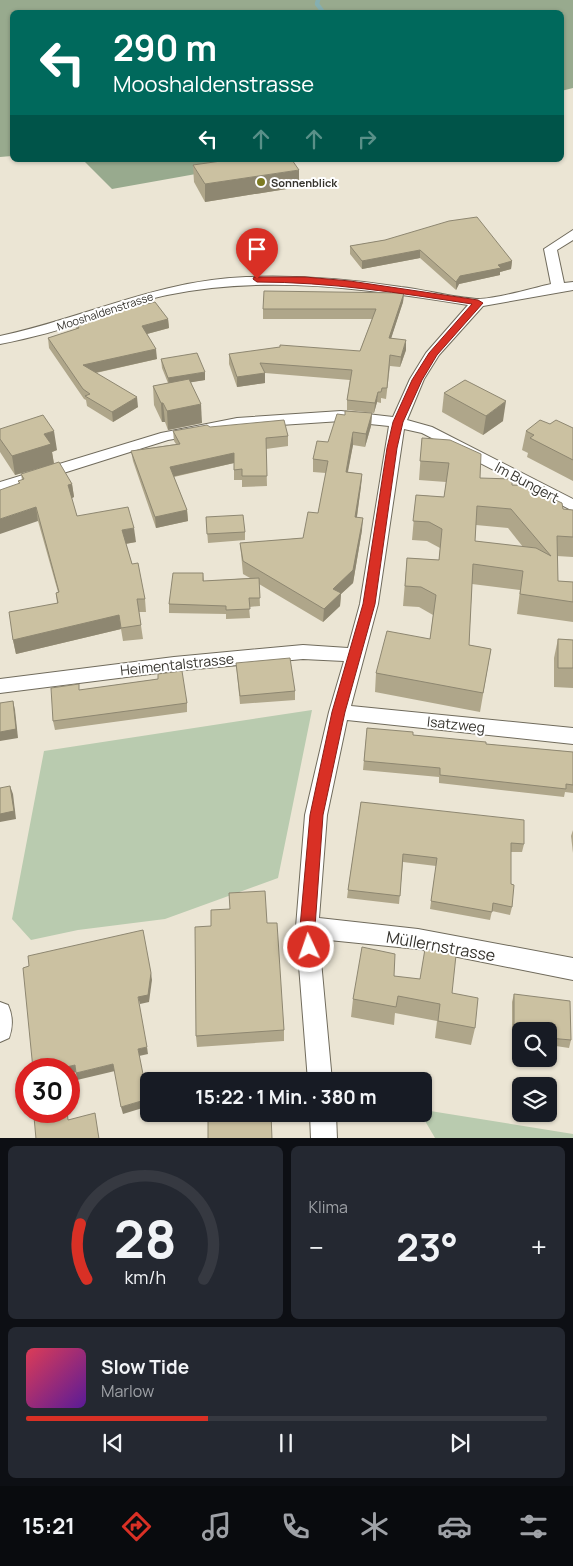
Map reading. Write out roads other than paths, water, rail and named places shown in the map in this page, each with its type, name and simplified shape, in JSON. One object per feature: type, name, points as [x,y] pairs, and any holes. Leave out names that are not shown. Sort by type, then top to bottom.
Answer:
[{"type":"street","points":[[319,1072],[308,927],[316,815],[338,712],[369,604],[392,448],[398,422],[417,380],[433,353],[478,303],[565,286],[550,249],[573,234]]},
{"type":"street","name":"Mooshaldenstrasse","points":[[0,340],[65,324],[126,302],[167,291],[257,279],[350,283],[478,303]]},
{"type":"street","name":"Im Bungert","points":[[0,488],[97,456],[166,436],[237,423],[341,416],[398,422],[427,430],[573,506]]},
{"type":"street","name":"Heimentalstrasse","points":[[0,686],[174,664],[303,652],[354,655]]},
{"type":"street","name":"Isatzweg","points":[[338,712],[573,736]]},
{"type":"street","name":"Müllernstrasse","points":[[308,927],[418,939],[573,969]]},
{"type":"street","points":[[0,1013],[0,1030]]},
{"type":"street","points":[[323,1122],[324,1138]]},
{"type":"waterway","points":[[318,0],[317,4],[322,10]]},
{"type":"place","name":"Sonnenblick","points":[[261,182]]}]
